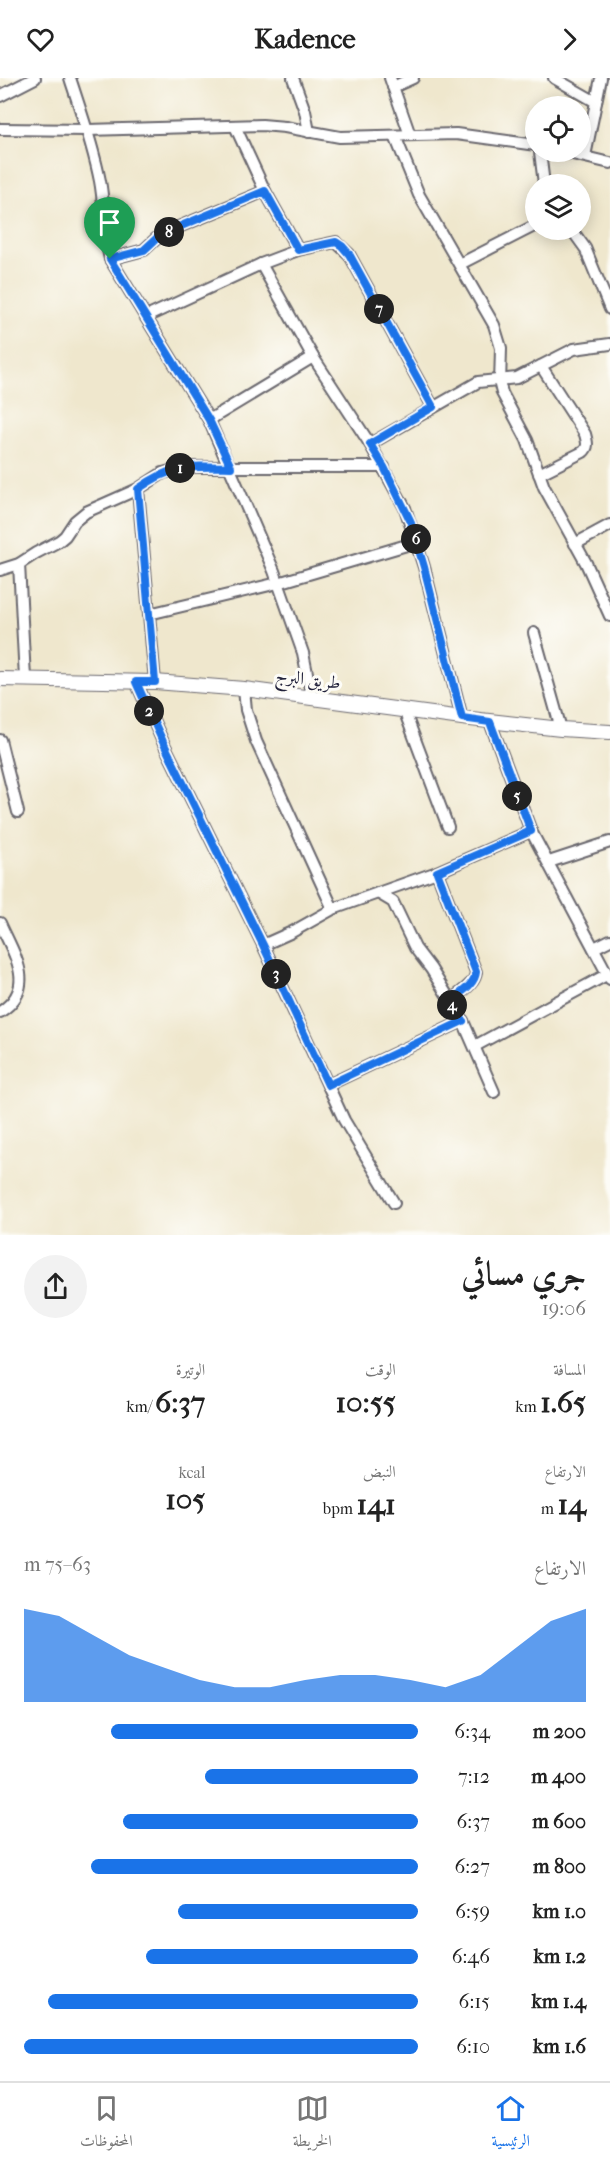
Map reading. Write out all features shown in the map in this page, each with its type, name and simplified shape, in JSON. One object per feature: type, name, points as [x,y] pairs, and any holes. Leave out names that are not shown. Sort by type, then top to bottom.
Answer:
[{"type":"street","points":[[0,96],[35,78]]},
{"type":"street","points":[[70,78],[88,130],[100,183],[105,240],[110,259],[209,420],[231,467],[278,582],[303,652],[312,698]]},
{"type":"street","points":[[293,78],[305,111],[309,132]]},
{"type":"street","points":[[410,135],[391,82],[413,78]]},
{"type":"street","points":[[554,78],[596,102]]},
{"type":"street","points":[[591,127],[601,78]]},
{"type":"street","points":[[0,129],[88,130],[262,125],[340,137],[456,134],[525,143]]},
{"type":"street","points":[[235,126],[265,191],[298,250]]},
{"type":"street","points":[[395,136],[419,195],[494,325],[501,348],[502,393],[527,440],[544,487],[610,616]]},
{"type":"street","points":[[591,158],[610,163]]},
{"type":"street","points":[[110,259],[144,250],[169,231],[265,191]]},
{"type":"street","points":[[460,264],[525,231]]},
{"type":"street","points":[[579,240],[585,248],[610,309]]},
{"type":"street","points":[[146,317],[261,264],[298,250],[336,242],[349,254],[433,407]]},
{"type":"street","points":[[261,264],[313,357],[384,467],[410,520],[462,718]]},
{"type":"street","points":[[370,444],[478,382],[517,378],[574,349],[610,344]]},
{"type":"street","points":[[209,420],[313,357]]},
{"type":"street","points":[[539,474],[583,452],[587,449],[588,443],[585,434],[541,366]]},
{"type":"street","points":[[0,570],[19,564],[59,541],[81,515],[138,489],[163,473],[185,467],[384,467]]},
{"type":"street","points":[[138,489],[155,682]]},
{"type":"street","points":[[575,544],[610,525]]},
{"type":"street","points":[[149,614],[278,582],[417,542]]},
{"type":"street","points":[[19,564],[25,678]]},
{"type":"street","points":[[534,633],[561,729]]},
{"type":"street","name":"طريق البرج","points":[[0,679],[155,682],[244,689],[490,722],[610,732]]},
{"type":"street","points":[[136,682],[263,945],[344,1120],[394,1203]]},
{"type":"street","points":[[244,689],[246,710],[255,741],[333,909]]},
{"type":"street","points":[[404,710],[448,826]]},
{"type":"street","points":[[475,1046],[609,976],[531,831],[490,722]]},
{"type":"street","points":[[0,740],[18,812]]},
{"type":"street","points":[[263,945],[333,909],[437,872],[531,831]]},
{"type":"street","points":[[549,862],[610,842]]},
{"type":"street","points":[[437,872],[476,972],[476,978],[469,986],[450,1001]]},
{"type":"street","points":[[378,893],[393,902],[415,948],[431,969],[463,1021],[494,1092]]},
{"type":"street","points":[[0,923],[20,968],[21,987],[10,1006],[0,1012]]},
{"type":"street","points":[[594,948],[610,940]]},
{"type":"street","points":[[328,1085],[463,1021]]},
{"type":"route","points":[[265,191],[298,250],[336,242],[349,254],[433,407],[370,444],[410,520],[462,718],[490,722],[531,831],[437,872],[476,972],[476,978],[469,986],[450,1001],[463,1021],[328,1085],[136,682],[155,682],[138,489],[163,473],[185,467],[231,467],[209,420],[110,259],[144,250],[169,231],[265,191]]}]
